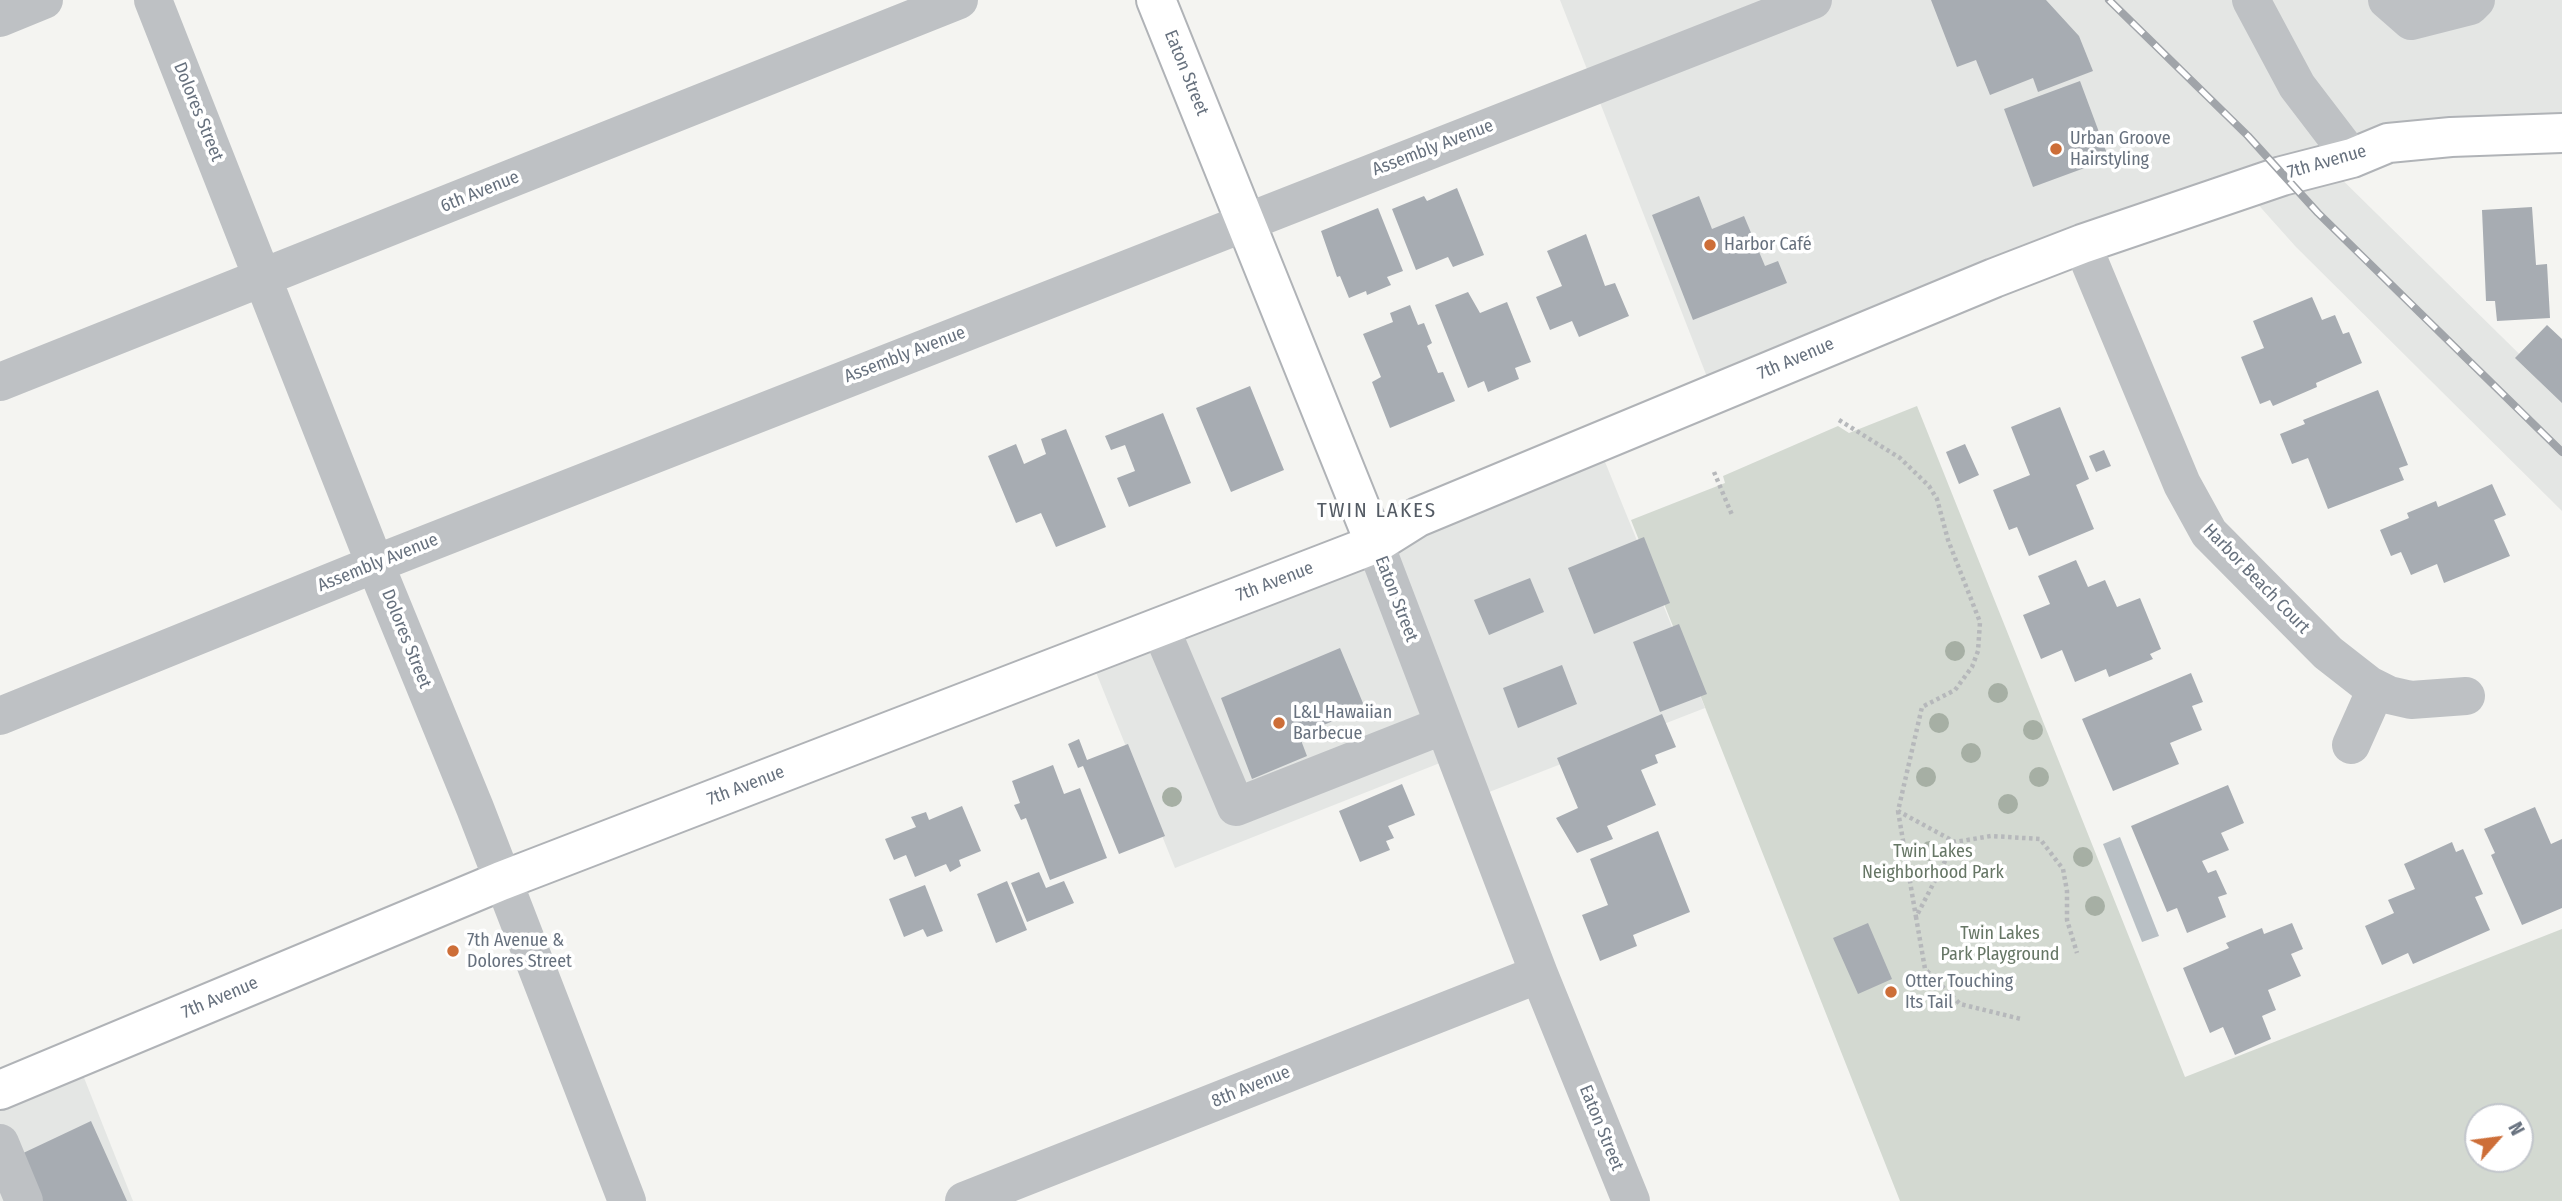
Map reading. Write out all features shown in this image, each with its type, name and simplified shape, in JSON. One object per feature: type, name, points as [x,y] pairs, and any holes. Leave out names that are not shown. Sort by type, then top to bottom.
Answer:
[{"type":"main road","name":"Eaton Street","points":[[1156,0],[1375,544]]},
{"type":"main road","name":"7th Avenue","points":[[0,1090],[501,881],[1375,544],[1430,512],[1981,283],[2082,244],[2282,176],[2353,158],[2388,143],[2451,136],[2562,133]]},
{"type":"street","points":[[0,18],[44,0]]},
{"type":"street","name":"Dolores Street","points":[[153,0],[375,564],[475,808],[627,1201]]},
{"type":"street","name":"6th Avenue","points":[[0,382],[959,0]]},
{"type":"street","name":"Assembly Avenue","points":[[0,716],[375,564],[1813,0]]},
{"type":"street","points":[[2251,0],[2297,86],[2353,158]]},
{"type":"street","points":[[2387,0],[2411,21],[2470,6],[2476,0]]},
{"type":"street","name":"Harbor Beach Court","points":[[2082,244],[2182,484],[2209,533],[2328,653],[2376,689],[2411,700],[2466,696]]},
{"type":"street","name":"Eaton Street","points":[[1375,544],[1539,974],[1631,1201]]},
{"type":"street","points":[[1160,626],[1236,807],[1444,725]]},
{"type":"street","points":[[2351,745],[2376,689]]},
{"type":"street","name":"8th Avenue","points":[[964,1201],[1539,974]]},
{"type":"street","points":[[0,1143],[24,1201]]},
{"type":"path","points":[[1839,420],[1900,458],[1929,486],[1937,499],[1948,540],[1980,622],[1978,652],[1972,667],[1955,690],[1922,707],[1898,811],[1925,969],[1960,1004],[2021,1019]]},
{"type":"path","points":[[1714,472],[1732,514]]},
{"type":"path","points":[[1898,811],[1955,842],[1991,836],[2040,839],[2063,869],[2067,891],[2067,920],[2077,953]]},
{"type":"path","points":[[1916,917],[1955,842]]},
{"type":"shaded area","points":[[1560,0],[2562,0],[2562,145],[2315,153],[2562,396],[2562,511],[2296,247],[2246,191],[1716,400]]},
{"type":"shaded area","points":[[1599,447],[1705,708],[1466,801],[1450,759],[1175,868],[1087,650]]},
{"type":"shaded area","points":[[2120,837],[2159,936],[2142,942],[2103,844]]},
{"type":"shaded area","points":[[73,1050],[133,1201],[0,1201],[0,1079]]},
{"type":"green space","name":"Twin Lakes Neighborhood Park","points":[[1917,406],[2185,1077],[2562,929],[2562,1201],[1900,1201],[1631,520],[1725,483],[1723,476],[1838,426],[1849,433]]},
{"type":"building","points":[[1931,0],[2046,0],[2079,36],[2093,71],[2038,92],[2033,78],[1990,95],[1976,60],[1957,67]]},
{"type":"building","points":[[2080,81],[2109,159],[2033,187],[2004,109]]},
{"type":"building","points":[[1457,188],[1484,255],[1453,267],[1448,257],[1416,270],[1392,209],[1424,196],[1427,201]]},
{"type":"building","name":"Harbor Café","points":[[1699,196],[1712,229],[1744,216],[1765,266],[1778,261],[1787,283],[1693,320],[1652,215]]},
{"type":"building","points":[[2532,207],[2536,265],[2547,264],[2550,318],[2497,321],[2495,301],[2486,301],[2482,210]]},
{"type":"building","points":[[1378,208],[1403,271],[1387,277],[1391,285],[1367,295],[1366,291],[1349,298],[1340,276],[1337,277],[1321,231]]},
{"type":"building","points":[[1586,234],[1605,286],[1615,283],[1629,316],[1579,337],[1572,321],[1550,330],[1536,297],[1562,286],[1547,251]]},
{"type":"building","points":[[1468,292],[1480,313],[1507,302],[1531,362],[1515,368],[1519,379],[1488,392],[1484,381],[1468,388],[1435,305]]},
{"type":"building","points":[[2312,297],[2322,320],[2335,315],[2343,334],[2349,332],[2362,363],[2273,406],[2270,400],[2260,404],[2241,357],[2264,348],[2253,321]]},
{"type":"building","points":[[1410,305],[1418,325],[1424,323],[1432,343],[1427,346],[1438,373],[1443,372],[1455,401],[1390,428],[1372,382],[1381,377],[1363,334],[1393,322],[1390,313]]},
{"type":"building","points":[[2547,325],[2562,339],[2562,403],[2515,358]]},
{"type":"building","points":[[1250,386],[1284,470],[1231,492],[1196,408]]},
{"type":"building","points":[[2378,390],[2408,465],[2399,468],[2404,480],[2328,509],[2308,458],[2292,464],[2280,434],[2305,424],[2303,420]]},
{"type":"building","points":[[2060,407],[2089,479],[2076,485],[2094,529],[2029,556],[2017,527],[2009,530],[1993,490],[2030,475],[2011,427]]},
{"type":"building","points":[[1163,413],[1191,483],[1129,507],[1117,478],[1135,471],[1125,445],[1111,450],[1105,436]]},
{"type":"building","points":[[1066,429],[1106,527],[1056,547],[1041,513],[1016,523],[988,456],[1016,444],[1024,464],[1046,454],[1041,439]]},
{"type":"building","points":[[1965,444],[1979,475],[1959,484],[1946,452]]},
{"type":"building","points":[[2104,450],[2111,466],[2096,472],[2089,456]]},
{"type":"building","points":[[2492,484],[2506,515],[2494,520],[2510,556],[2444,583],[2437,564],[2411,575],[2401,552],[2391,556],[2380,530],[2409,518],[2407,513],[2436,501],[2438,507]]},
{"type":"building","points":[[1644,537],[1670,603],[1594,634],[1568,568]]},
{"type":"building","points":[[2076,560],[2088,587],[2105,580],[2117,607],[2140,598],[2161,649],[2150,654],[2153,659],[2109,677],[2106,669],[2075,682],[2062,650],[2041,659],[2023,615],[2050,604],[2038,576]]},
{"type":"building","points":[[1530,578],[1544,612],[1489,635],[1474,600]]},
{"type":"building","points":[[1679,624],[1707,694],[1660,712],[1633,642]]},
{"type":"building","name":"L&L Hawaiian Barbecue","points":[[1340,648],[1365,708],[1299,735],[1307,756],[1252,779],[1221,698]]},
{"type":"building","points":[[1562,665],[1577,704],[1518,728],[1503,688]]},
{"type":"building","points":[[2191,673],[2203,702],[2192,706],[2202,730],[2170,743],[2179,764],[2113,791],[2082,719]]},
{"type":"building","points":[[1662,714],[1676,747],[1655,755],[1658,763],[1641,770],[1656,805],[1607,826],[1613,839],[1577,853],[1556,818],[1578,808],[1557,758]]},
{"type":"building","points":[[1079,739],[1087,760],[1128,744],[1165,836],[1119,854],[1083,766],[1078,768],[1068,744]]},
{"type":"building","points":[[1053,765],[1064,794],[1080,788],[1107,858],[1050,880],[1026,818],[1021,820],[1014,805],[1020,803],[1012,781]]},
{"type":"building","points":[[1402,784],[1415,815],[1388,826],[1394,838],[1386,841],[1390,850],[1360,862],[1339,811]]},
{"type":"building","points":[[2228,785],[2244,823],[2221,833],[2229,850],[2202,861],[2208,873],[2216,870],[2227,894],[2218,897],[2226,917],[2187,933],[2177,908],[2167,912],[2131,826]]},
{"type":"building","points":[[962,806],[981,851],[959,860],[961,866],[950,872],[946,864],[915,877],[906,855],[894,860],[885,839],[916,827],[911,817],[926,812],[929,820]]},
{"type":"building","points":[[2535,807],[2551,844],[2562,839],[2562,908],[2522,925],[2491,855],[2495,853],[2484,829]]},
{"type":"building","points":[[1658,831],[1690,912],[1633,935],[1637,946],[1600,961],[1582,915],[1608,905],[1590,859]]},
{"type":"building","points":[[2452,842],[2456,852],[2463,849],[2483,894],[2475,897],[2490,930],[2413,964],[2408,953],[2382,965],[2365,926],[2394,913],[2388,900],[2415,889],[2404,864]]},
{"type":"building","points":[[1039,872],[1046,888],[1064,881],[1074,903],[1027,922],[1011,883]]},
{"type":"building","points":[[1007,881],[1027,930],[996,943],[977,894]]},
{"type":"building","points":[[925,885],[943,931],[927,937],[923,929],[904,937],[889,899]]},
{"type":"building","points":[[1868,923],[1892,979],[1858,994],[1833,938]]},
{"type":"building","points":[[2292,923],[2303,949],[2291,954],[2301,976],[2268,990],[2276,1010],[2262,1016],[2271,1039],[2235,1055],[2223,1027],[2210,1033],[2183,968],[2229,948],[2226,943],[2262,928],[2264,934]]},
{"type":"building","points":[[91,1121],[127,1201],[41,1201],[19,1155]]},
{"type":"railway","points":[[2109,0],[2248,136],[2318,213],[2562,452]]},
{"type":"place","name":"Urban Groove Hairstyling","points":[[2056,149]]},
{"type":"place","name":"Harbor Café","points":[[1710,245]]},
{"type":"place","name":"L&L Hawaiian Barbecue","points":[[1279,723]]},
{"type":"place","name":"7th Avenue & Dolores Street","points":[[453,951]]},
{"type":"place","name":"Otter Touching Its Tail","points":[[1891,992]]},
{"type":"district","name":"TWIN LAKES","points":[[1377,511]]},
{"type":"park label","name":"Twin Lakes Park Playground","points":[[2000,944]]}]
